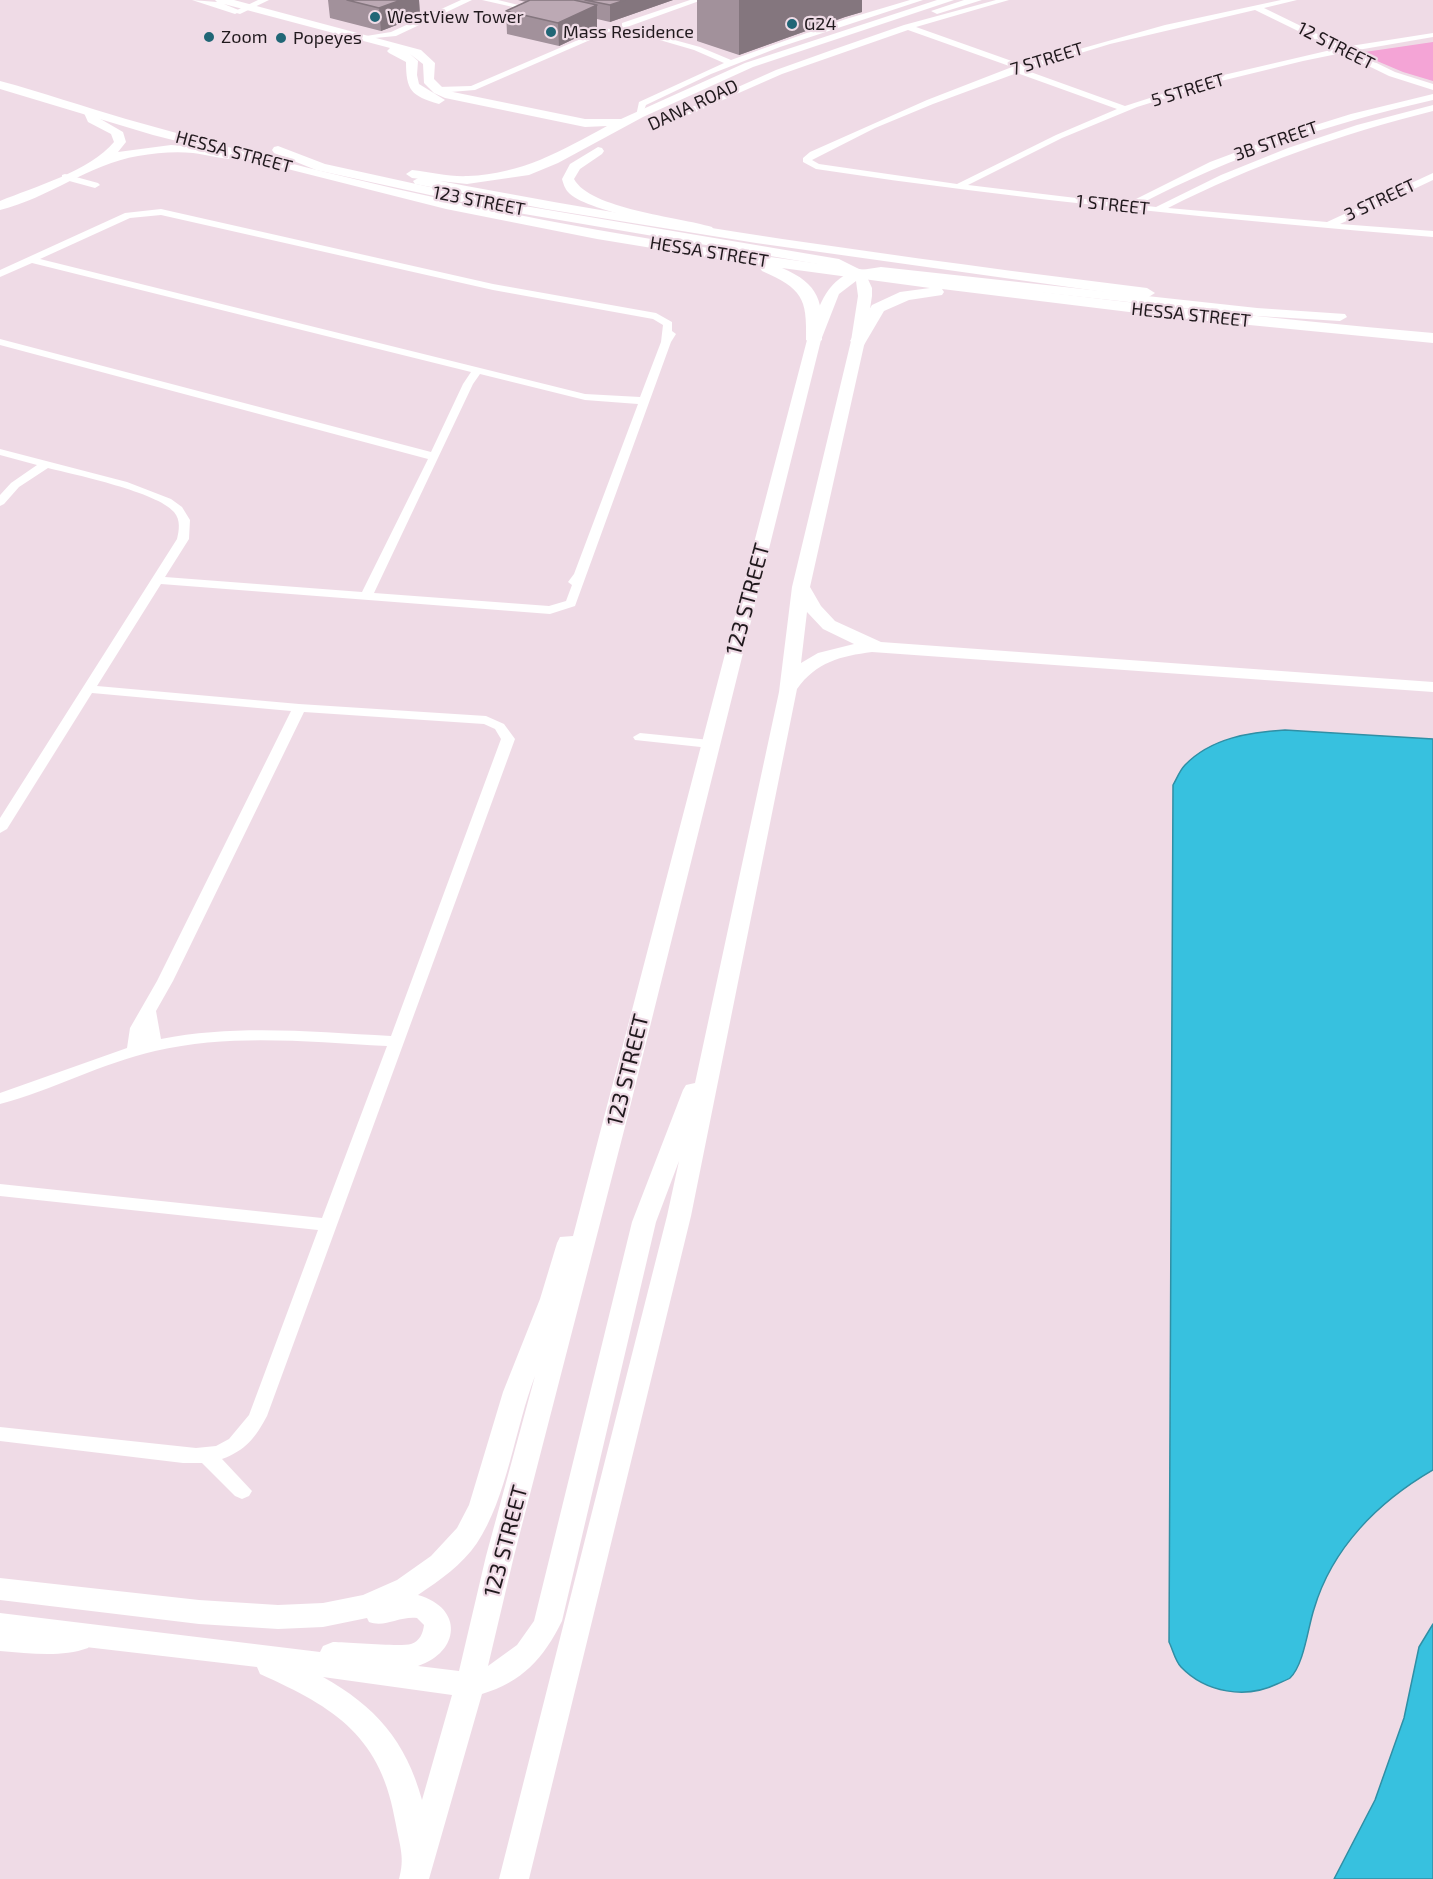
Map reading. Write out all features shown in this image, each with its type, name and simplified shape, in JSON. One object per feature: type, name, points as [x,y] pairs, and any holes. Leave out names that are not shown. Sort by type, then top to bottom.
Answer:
[{"type":"main road","name":"HESSA STREET","points":[[0,85],[90,113],[244,155],[489,214],[680,248],[858,274],[1079,302],[1226,319],[1433,338]]},
{"type":"main road","name":"HESSA STREET","points":[[207,130],[348,167],[508,199],[958,268],[1340,317],[1433,325]]},
{"type":"main road","points":[[680,248],[768,268],[799,283],[813,299],[816,311],[814,340]]},
{"type":"main road","points":[[858,341],[878,308],[892,300],[921,292],[961,292],[1079,302]]},
{"type":"street","name":"DANA ROAD","points":[[198,0],[364,37],[393,39],[425,57],[429,63],[428,80],[438,90],[474,102],[575,128],[585,136],[585,142]]},
{"type":"street","name":"DANA ROAD","points":[[221,0],[242,10],[403,54],[414,64],[412,81],[422,93],[444,102],[585,123],[633,117]]},
{"type":"street","points":[[242,10],[265,0]]},
{"type":"street","points":[[393,39],[468,0]]},
{"type":"street","points":[[486,0],[541,12]]},
{"type":"street","points":[[633,117],[642,104],[726,67],[745,63],[826,29],[918,0]]},
{"type":"street","name":"DANA ROAD","points":[[348,167],[447,179],[487,179],[506,176],[538,167],[633,117],[745,63],[948,0]]},
{"type":"street","name":"DANA ROAD","points":[[652,123],[808,54],[976,0]]},
{"type":"street","points":[[652,123],[679,117],[794,66],[907,27],[1005,0]]},
{"type":"street","name":"12 STREET","points":[[1242,0],[1392,74],[1433,87]]},
{"type":"street","name":"7 STREET","points":[[813,154],[897,114],[1017,68],[1131,34],[1293,0]]},
{"type":"street","points":[[438,90],[472,88],[609,28],[625,27],[692,1]]},
{"type":"street","points":[[597,23],[609,28]]},
{"type":"street","points":[[625,27],[745,63],[754,69],[715,89],[708,97]]},
{"type":"street","points":[[907,27],[1126,109]]},
{"type":"street","points":[[812,43],[826,29]]},
{"type":"street","name":"5 STREET","points":[[958,187],[1065,133],[1126,109],[1239,74],[1343,50],[1433,35]]},
{"type":"street","points":[[710,53],[727,60],[729,63],[726,67]]},
{"type":"street","points":[[472,88],[468,95],[474,102]]},
{"type":"street","name":"3B STREET","points":[[1127,207],[1206,167],[1268,143],[1344,119],[1433,97]]},
{"type":"street","name":"3B STREET","points":[[1157,210],[1209,183],[1267,158],[1336,134],[1433,108]]},
{"type":"street","points":[[1414,112],[1433,121]]},
{"type":"street","points":[[90,113],[90,117],[112,127],[120,137],[118,148],[96,163]]},
{"type":"street","points":[[610,144],[582,159],[569,173],[568,180],[571,188],[579,195],[606,207],[707,230]]},
{"type":"street","points":[[0,206],[96,163],[128,154],[165,149],[193,149],[227,155],[244,155]]},
{"type":"street","name":"123 STREET","points":[[278,150],[313,165],[512,208],[839,263],[858,274],[866,288],[858,341],[801,587],[788,692],[679,1216],[514,1879]]},
{"type":"street","name":"1 STREET","points":[[813,154],[806,160],[816,166],[958,187],[1157,210],[1433,234]]},
{"type":"street","name":"3 STREET","points":[[1327,226],[1433,176]]},
{"type":"street","points":[[65,177],[95,185]]},
{"type":"street","points":[[0,274],[128,215],[147,212],[190,217],[493,287],[621,309],[663,319],[668,324],[666,342],[579,574],[580,580],[574,599],[561,608],[543,610],[158,579]]},
{"type":"street","points":[[32,260],[585,397],[642,406]]},
{"type":"street","name":"123 STREET","points":[[416,1870],[470,1684],[500,1556],[814,340],[832,293],[846,280],[858,274],[881,271],[1123,299],[1275,314],[1340,317]]},
{"type":"street","points":[[0,342],[375,442],[437,452]]},
{"type":"street","points":[[368,595],[468,384],[478,370]]},
{"type":"street","points":[[463,398],[491,374]]},
{"type":"street","points":[[0,452],[151,493],[177,508],[184,517],[186,528],[183,539],[0,829]]},
{"type":"street","points":[[4,497],[16,476],[30,461]]},
{"type":"street","points":[[4,497],[45,465]]},
{"type":"street","points":[[801,587],[813,610],[827,624],[848,636],[889,647]]},
{"type":"street","points":[[788,692],[796,675],[815,661],[849,650],[889,647],[1433,687]]},
{"type":"street","points":[[0,1434],[183,1456],[207,1456],[231,1448],[249,1434],[258,1416],[508,739],[505,731],[498,724],[486,720],[299,708],[88,689]]},
{"type":"street","points":[[134,1051],[138,1028],[299,708]]},
{"type":"street","points":[[640,737],[710,744]]},
{"type":"street","points":[[148,1011],[154,1046]]},
{"type":"street","points":[[0,1099],[134,1051],[200,1038],[242,1035],[397,1041]]},
{"type":"street","points":[[0,1624],[470,1684],[500,1674],[514,1665],[535,1645],[548,1621],[649,1206],[699,1077],[715,1049]]},
{"type":"street","points":[[0,1589],[199,1612],[278,1617],[323,1615],[367,1606],[407,1588],[441,1564],[467,1535],[482,1505],[516,1392],[552,1299],[576,1223],[604,1160]]},
{"type":"street","points":[[0,1190],[329,1225]]},
{"type":"street","points":[[207,1456],[242,1491]]},
{"type":"street","points":[[199,1612],[232,1621],[294,1628],[346,1623],[412,1605],[429,1611],[438,1623],[438,1631],[430,1646],[413,1656],[319,1654],[264,1657]]},
{"type":"street","points":[[0,1643],[49,1646],[102,1638]]},
{"type":"street","points":[[264,1657],[335,1697],[367,1725],[392,1760],[402,1782],[416,1870]]},
{"type":"shaded area","points":[[1433,42],[1433,81],[1403,72],[1358,53]]},
{"type":"water","points":[[1285,730],[1433,739],[1433,1470],[1376,1512],[1345,1547],[1322,1587],[1299,1664],[1290,1678],[1265,1689],[1240,1692],[1214,1688],[1191,1676],[1179,1665],[1169,1642],[1173,785],[1185,765],[1207,748],[1245,735]]},
{"type":"water","points":[[1433,1624],[1433,1879],[1334,1879],[1375,1800],[1404,1718],[1419,1647]]},
{"type":"building","points":[[347,0],[401,0],[379,8]]},
{"type":"building","points":[[530,0],[574,0],[597,5],[558,23],[506,11]]},
{"type":"building","points":[[585,0],[625,0],[610,5]]},
{"type":"place","name":"WestView Tower","points":[[375,17]]},
{"type":"place","name":"G24","points":[[792,24]]},
{"type":"place","name":"Mass Residence","points":[[551,32]]},
{"type":"place","name":"Zoom","points":[[209,37]]},
{"type":"place","name":"Popeyes","points":[[281,38]]}]
